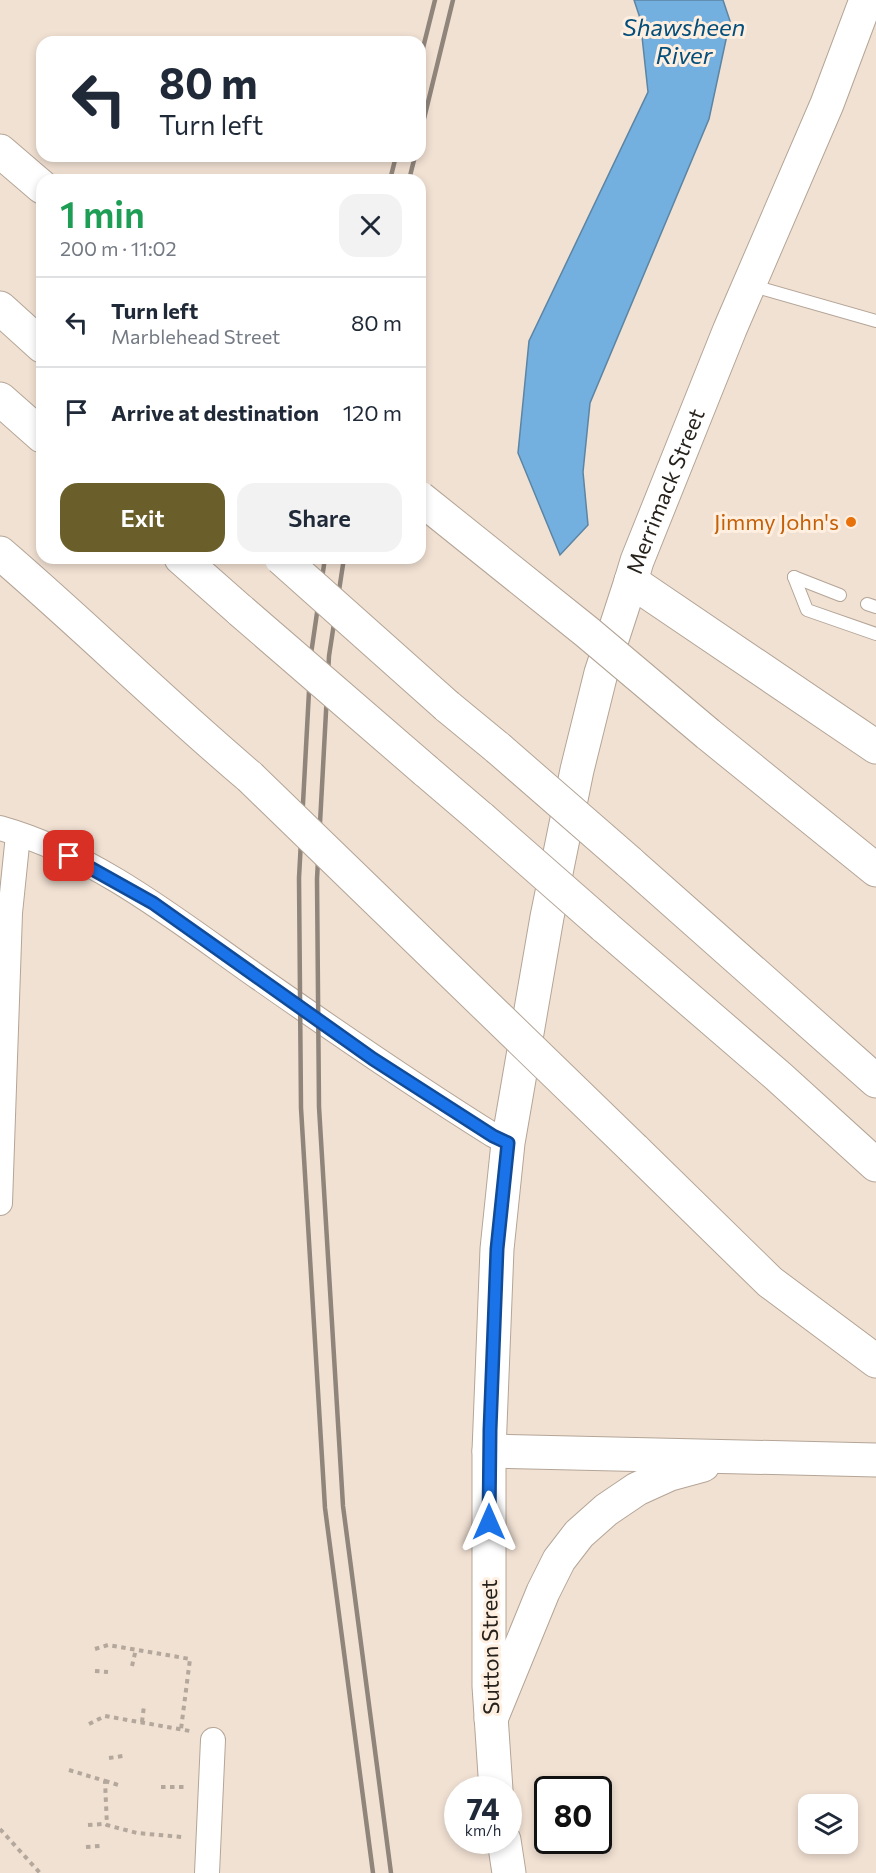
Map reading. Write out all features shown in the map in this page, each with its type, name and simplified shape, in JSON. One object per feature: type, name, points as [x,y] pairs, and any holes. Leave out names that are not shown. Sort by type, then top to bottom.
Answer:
[{"type":"main road","name":"Merrimack Street","points":[[533,1003],[547,917],[577,770],[601,673],[631,581],[691,424],[827,104],[866,0]]},
{"type":"main road","points":[[0,151],[36,182]]},
{"type":"main road","points":[[0,309],[36,341]]},
{"type":"main road","points":[[0,399],[36,431]]},
{"type":"main road","points":[[426,503],[876,870]]},
{"type":"main road","points":[[0,553],[59,603],[192,728],[250,777],[770,1282],[876,1361]]},
{"type":"main road","points":[[188,564],[778,1076],[876,1165]]},
{"type":"main road","points":[[288,564],[876,1081]]},
{"type":"main road","points":[[631,581],[876,747]]},
{"type":"main road","name":"Sutton Street","points":[[495,1776],[491,1719],[488,1593],[489,1451],[497,1249],[508,1143],[533,1003]]},
{"type":"main road","points":[[489,1451],[876,1460]]},
{"type":"main road","points":[[491,1719],[543,1593],[559,1560],[579,1534],[606,1510],[637,1489],[670,1474],[737,1456]]},
{"type":"main road","points":[[506,1854],[509,1873]]},
{"type":"street","points":[[0,1203],[10,913],[9,832],[51,847],[153,903],[373,1059],[493,1136],[508,1143]]},
{"type":"street","points":[[207,1873],[213,1740]]},
{"type":"lane","points":[[749,285],[876,321]]},
{"type":"lane","points":[[840,595],[794,577],[807,610],[876,634]]},
{"type":"path","points":[[95,1649],[108,1644],[190,1659],[181,1729]]},
{"type":"path","points":[[132,1666],[136,1649]]},
{"type":"path","points":[[95,1671],[108,1672]]},
{"type":"path","points":[[142,1722],[144,1706]]},
{"type":"path","points":[[89,1724],[105,1716],[181,1729],[213,1740]]},
{"type":"path","points":[[109,1758],[123,1756]]},
{"type":"path","points":[[69,1770],[122,1786]]},
{"type":"path","points":[[105,1781],[107,1826]]},
{"type":"path","points":[[161,1787],[185,1787]]},
{"type":"path","points":[[88,1825],[183,1837]]},
{"type":"path","points":[[0,1829],[40,1873]]},
{"type":"path","points":[[87,1847],[99,1846]]},
{"type":"water","name":"Shawsheen River","points":[[634,0],[723,0],[730,21],[709,119],[590,403],[583,472],[588,525],[560,555],[518,453],[529,341],[648,92],[640,18]]},
{"type":"railway","points":[[426,36],[435,0]]},
{"type":"railway","points":[[426,110],[453,0]]},
{"type":"railway","points":[[392,174],[394,162]]},
{"type":"railway","points":[[410,174],[414,162]]},
{"type":"railway","points":[[324,564],[311,654],[299,878],[301,1108],[325,1508],[373,1873]]},
{"type":"railway","points":[[343,564],[329,656],[317,879],[319,1107],[343,1506],[391,1873]]},
{"type":"place","name":"Jimmy John's","points":[[851,522]]},
{"type":"route","points":[[69,856],[153,903],[373,1059],[493,1136],[508,1143],[497,1249],[489,1522]]}]
